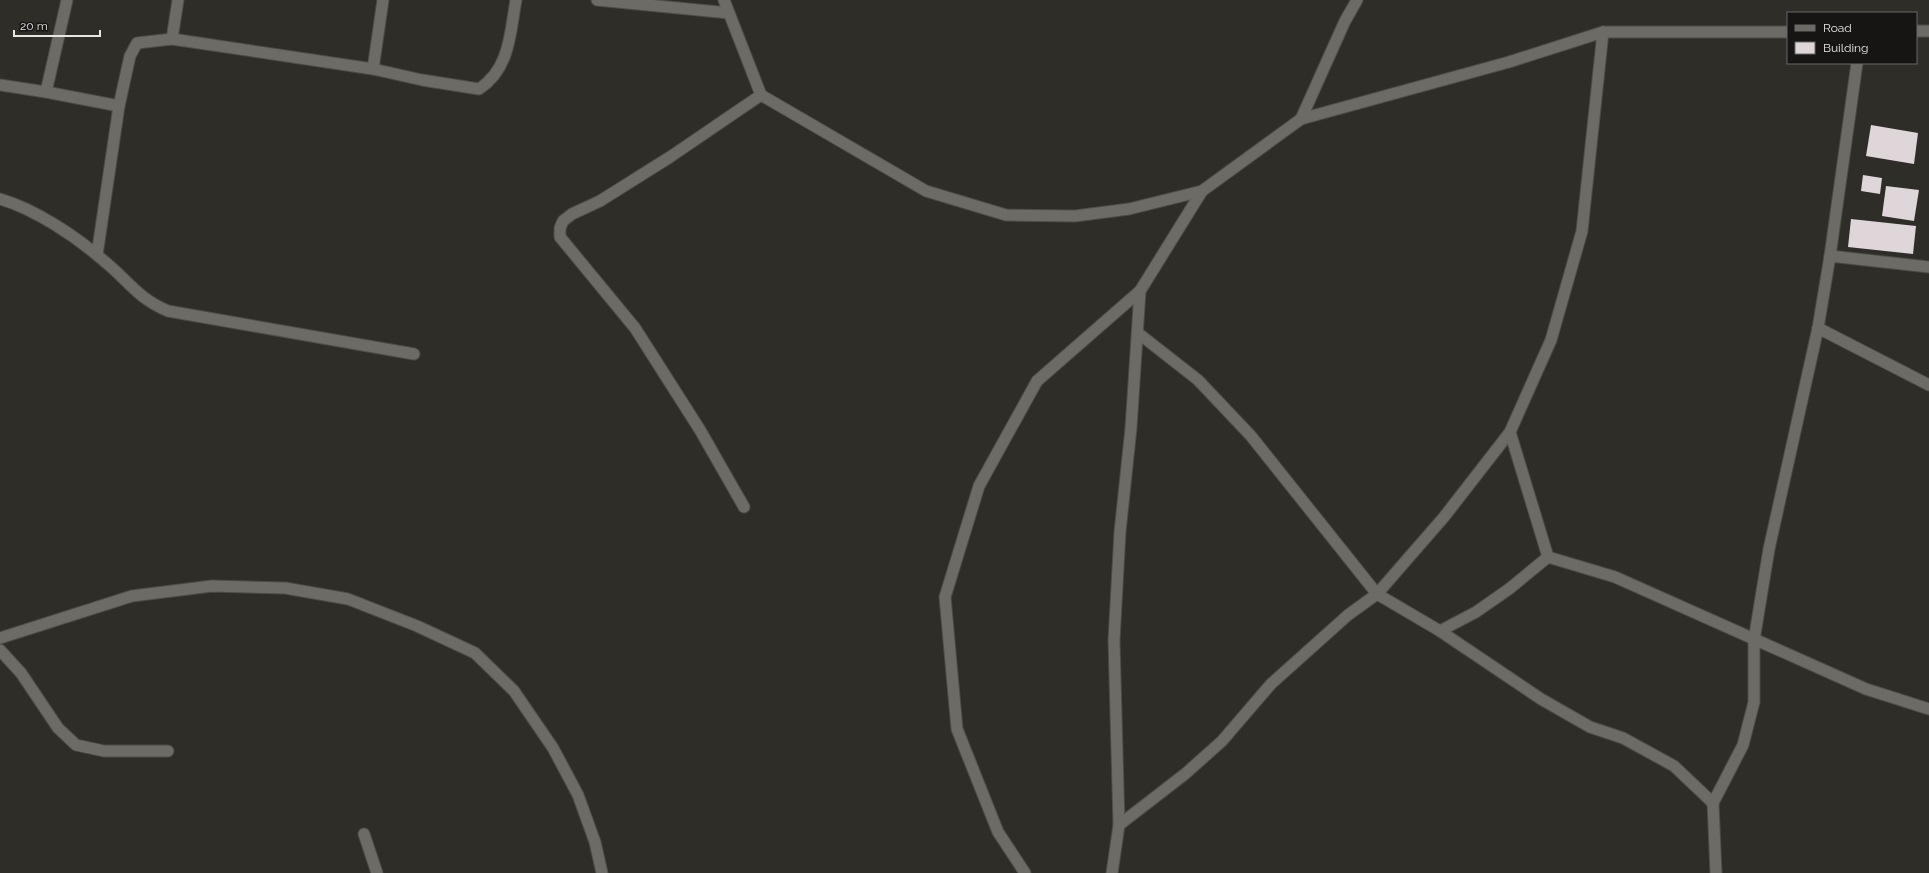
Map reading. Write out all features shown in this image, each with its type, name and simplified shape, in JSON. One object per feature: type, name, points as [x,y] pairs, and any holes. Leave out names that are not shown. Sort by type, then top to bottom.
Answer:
[{"type":"street","points":[[46,92],[67,0]]},
{"type":"street","points":[[172,39],[178,0]]},
{"type":"street","points":[[373,69],[383,0]]},
{"type":"street","points":[[97,255],[118,106],[130,56],[137,44],[172,39],[373,69],[422,80],[479,88],[490,81],[498,72],[505,56],[516,0]]},
{"type":"street","points":[[597,0],[729,13]]},
{"type":"street","points":[[724,0],[761,95],[926,191],[1006,215],[1075,216],[1129,209],[1202,191]]},
{"type":"street","points":[[1301,119],[1345,21],[1357,0]]},
{"type":"street","points":[[1119,825],[1185,774],[1222,741],[1271,684],[1348,615],[1377,594],[1444,517],[1510,432],[1551,340],[1582,231],[1603,32]]},
{"type":"street","points":[[1025,873],[998,832],[957,730],[945,597],[978,486],[1037,381],[1140,291],[1202,191],[1301,119],[1509,62],[1603,32],[1787,32]]},
{"type":"street","points":[[1917,32],[1929,32]]},
{"type":"street","points":[[1716,873],[1713,803],[1743,745],[1754,702],[1754,640],[1769,550],[1818,328],[1858,64]]},
{"type":"street","points":[[0,85],[118,106]]},
{"type":"street","points":[[744,508],[700,430],[635,328],[560,237],[560,228],[563,221],[572,214],[600,201],[670,157],[761,95]]},
{"type":"street","points":[[0,199],[40,217],[97,255],[137,293],[151,304],[168,311],[414,354]]},
{"type":"street","points":[[1830,256],[1929,268]]},
{"type":"street","points":[[1112,873],[1119,825],[1114,640],[1120,532],[1131,428],[1140,291]]},
{"type":"street","points":[[1818,328],[1929,385]]},
{"type":"street","points":[[1138,333],[1198,380],[1251,436],[1377,594],[1440,631],[1541,699],[1590,727],[1623,738],[1674,766],[1713,803]]},
{"type":"street","points":[[1510,432],[1548,557]]},
{"type":"street","points":[[1548,557],[1614,577],[1866,689],[1929,709]]},
{"type":"street","points":[[1440,631],[1476,612],[1509,589],[1548,557]]},
{"type":"street","points":[[0,638],[132,596],[212,586],[285,588],[348,599],[403,620],[475,653],[514,690],[553,748],[578,795],[595,842],[602,873]]},
{"type":"street","points":[[0,650],[21,673],[58,728],[76,744],[104,751],[168,751]]},
{"type":"street","points":[[364,834],[377,873]]},
{"type":"building","points":[[1871,125],[1918,133],[1914,164],[1866,156]]},
{"type":"building","points":[[1863,175],[1882,178],[1880,194],[1861,191]]},
{"type":"building","points":[[1886,186],[1919,190],[1914,221],[1882,216]]},
{"type":"building","points":[[1851,219],[1916,226],[1913,254],[1848,247]]}]
